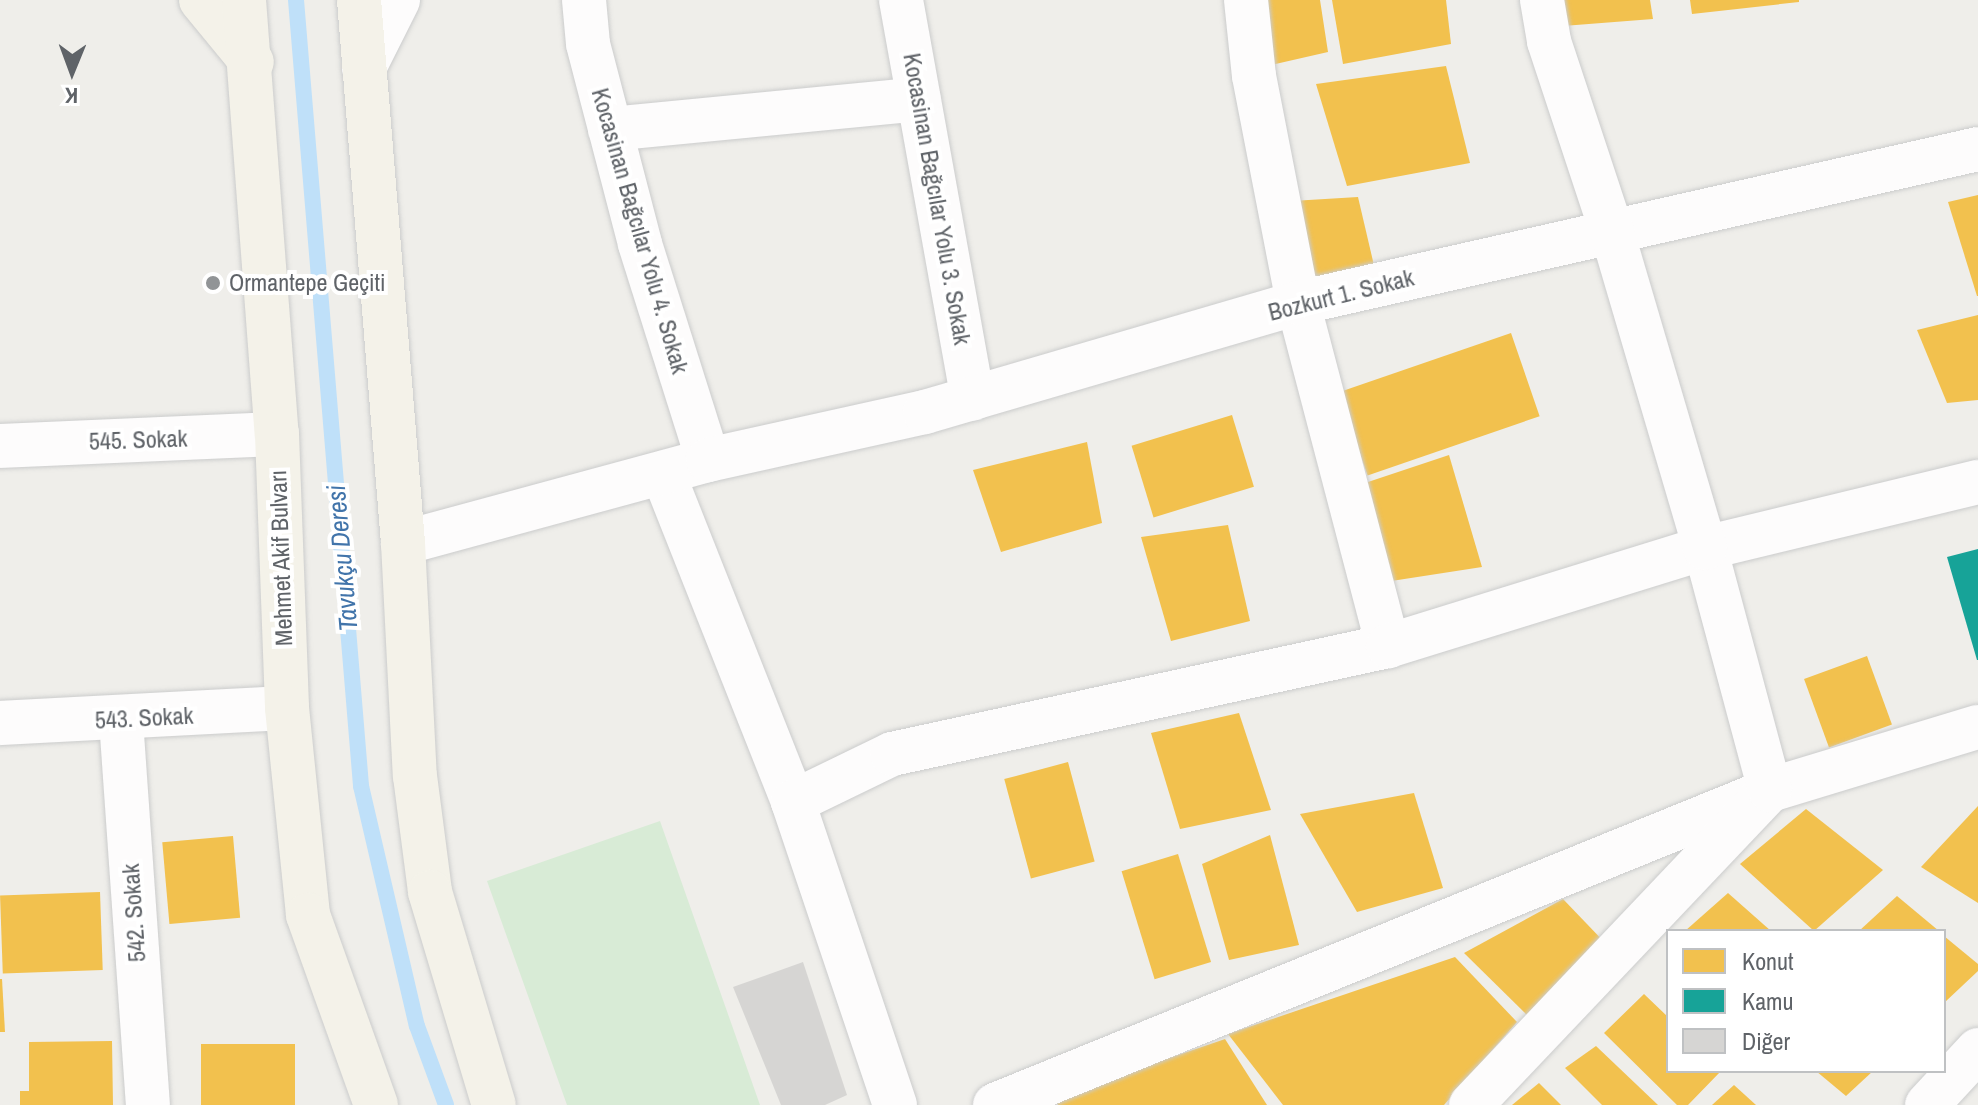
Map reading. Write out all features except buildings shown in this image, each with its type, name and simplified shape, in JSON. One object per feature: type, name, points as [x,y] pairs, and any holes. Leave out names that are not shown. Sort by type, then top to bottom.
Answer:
[{"type":"main road","points":[[201,0],[252,62]]},
{"type":"main road","name":"Mehmet Akif Bulvarı","points":[[244,0],[252,62],[277,434],[287,708],[308,915],[376,1105]]},
{"type":"main road","points":[[359,0],[403,543],[415,776],[430,892],[494,1105]]},
{"type":"street","points":[[364,68],[398,0]]},
{"type":"street","name":"Kocasinan Bağcılar Yolu 4. Sokak","points":[[584,0],[588,44],[610,129],[708,460]]},
{"type":"street","name":"Kocasinan Bağcılar Yolu 3. Sokak","points":[[901,0],[973,399]]},
{"type":"street","points":[[1246,0],[1254,76],[1298,303],[1388,646]]},
{"type":"street","points":[[1542,0],[1549,41],[1612,232],[1705,548],[1770,790]]},
{"type":"street","points":[[610,129],[919,99]]},
{"type":"street","name":"Bozkurt 1. Sokak","points":[[403,543],[708,460],[973,399],[1298,303],[1978,149]]},
{"type":"street","name":"545. Sokak","points":[[0,446],[277,434]]},
{"type":"street","points":[[663,473],[793,802],[895,1105]]},
{"type":"street","points":[[793,802],[892,754],[1388,646],[1705,548],[1978,482]]},
{"type":"street","name":"543. Sokak","points":[[0,723],[121,720],[287,708]]},
{"type":"street","name":"542. Sokak","points":[[121,720],[148,1105]]},
{"type":"street","points":[[995,1105],[1770,790],[1978,727]]},
{"type":"street","points":[[1471,1105],[1770,790]]},
{"type":"street","points":[[1927,1105],[1978,1050]]},
{"type":"green space","points":[[660,821],[760,1105],[567,1105],[487,881]]},
{"type":"waterway","name":"Tavukçu Deresi","points":[[296,0],[361,786],[417,1026],[446,1105]]},
{"type":"place","name":"Ormantepe Geçiti","points":[[213,283]]}]
